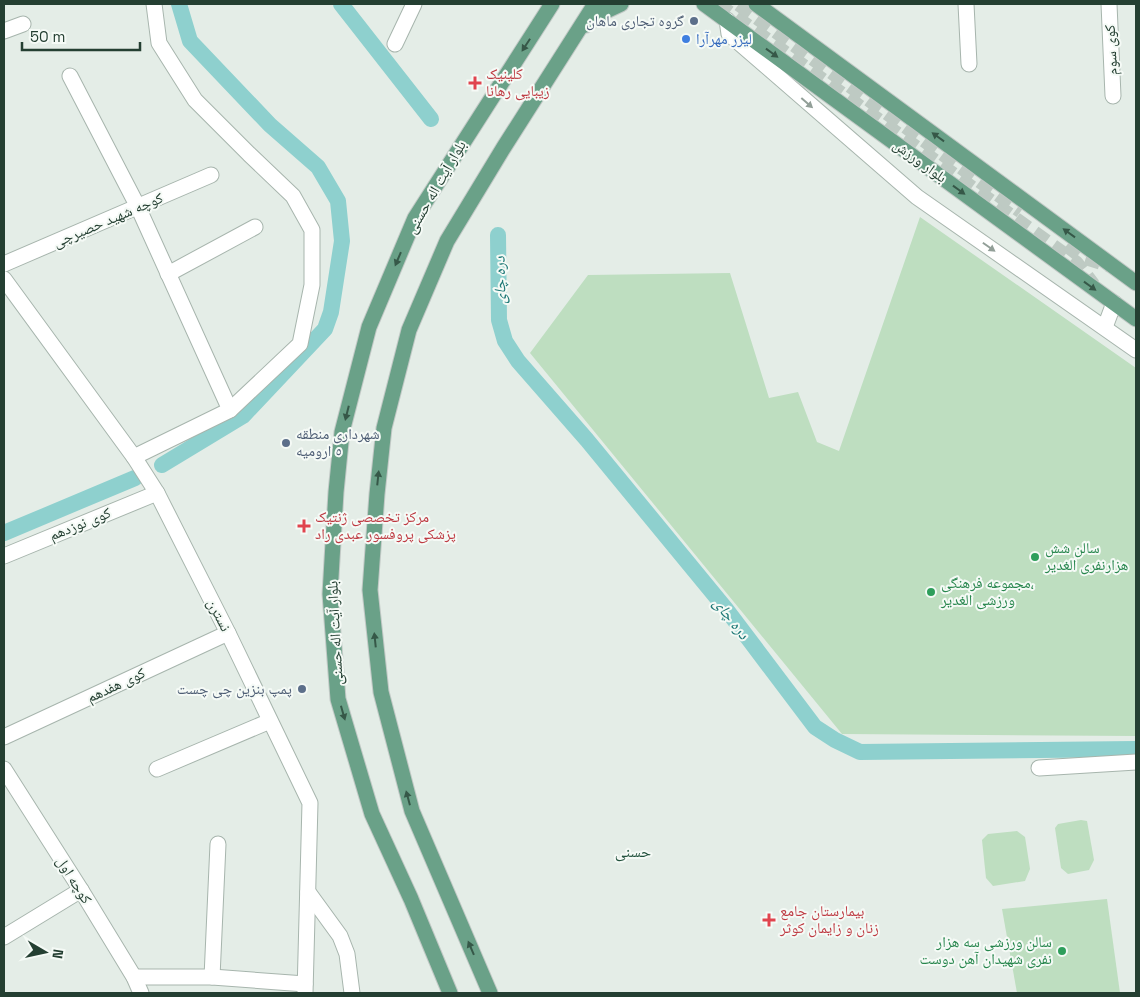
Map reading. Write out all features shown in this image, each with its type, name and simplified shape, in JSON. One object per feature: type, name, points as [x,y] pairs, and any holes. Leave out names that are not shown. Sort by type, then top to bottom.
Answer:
[{"type":"main road","name":"بلوار آیت اله حسنی","points":[[450,993],[412,899],[372,814],[338,699],[330,594],[336,492],[342,432],[369,327],[415,218],[552,4]]},
{"type":"main road","points":[[490,993],[412,811],[380,692],[370,590],[376,494],[384,428],[409,330],[447,241],[595,4]]},
{"type":"main road","points":[[577,32],[604,12],[621,4]]},
{"type":"main road","name":"بلوار ورزش","points":[[704,4],[1136,318]]},
{"type":"main road","name":"بلوار ورزش","points":[[756,4],[1134,277]]},
{"type":"street","points":[[134,457],[230,410],[300,344],[312,285],[312,230],[294,196],[195,100],[159,43],[154,4]]},
{"type":"street","points":[[395,44],[414,4]]},
{"type":"street","points":[[966,4],[969,64]]},
{"type":"street","name":"کوی سوم","points":[[1109,4],[1113,96]]},
{"type":"street","points":[[727,20],[728,34],[917,197],[1136,350]]},
{"type":"street","points":[[4,31],[23,24]]},
{"type":"street","points":[[70,76],[138,208],[230,410]]},
{"type":"street","name":"کوچه شهید حصیرچی","points":[[4,264],[138,208],[211,174]]},
{"type":"street","points":[[168,274],[255,227]]},
{"type":"street","name":"نسترن","points":[[4,279],[134,457],[157,493],[228,633],[310,803],[305,988]]},
{"type":"street","points":[[1105,327],[1114,303]]},
{"type":"street","name":"کوی نوزدهم","points":[[4,556],[157,493]]},
{"type":"street","name":"کوی هفدهم","points":[[4,737],[228,633]]},
{"type":"street","points":[[157,770],[270,721]]},
{"type":"street","points":[[1039,768],[1136,762]]},
{"type":"street","name":"کوچه اول","points":[[4,769],[81,890],[134,977],[141,993]]},
{"type":"street","points":[[212,977],[218,844]]},
{"type":"street","points":[[4,937],[81,890]]},
{"type":"street","points":[[308,892],[340,936],[346,954],[352,993]]},
{"type":"street","points":[[134,977],[212,977],[305,988]]},
{"type":"green space","name":"مجموعه فرهنگی، ورزشی الغدیر","points":[[920,217],[1136,368],[1136,736],[842,734],[530,353],[588,275],[730,273],[769,398],[798,392],[817,442],[839,451]]},
{"type":"green space","points":[[1081,820],[1087,821],[1094,860],[1089,870],[1068,874],[1061,868],[1055,828],[1058,824]]},
{"type":"green space","points":[[1017,831],[1025,837],[1030,869],[1025,881],[993,886],[986,878],[982,840],[988,834]]},
{"type":"green space","name":"سالن ورزشی سه هزار نفری شهیدان آهن دوست","points":[[1107,899],[1120,993],[1017,993],[1002,909]]},
{"type":"waterway","points":[[162,465],[243,416],[325,329],[331,312],[342,241],[338,201],[318,167],[270,125],[190,41],[179,4]]},
{"type":"waterway","name":"دره چای","points":[[341,4],[431,119]]},
{"type":"waterway","name":"دره چای","points":[[498,235],[499,320],[505,341],[518,361],[587,440],[726,609],[815,727],[835,740],[860,752],[1136,749]]},
{"type":"waterway","points":[[4,533],[135,478]]},
{"type":"tunnel","points":[[717,4],[1076,263],[1093,285]]},
{"type":"tunnel","points":[[739,4],[1021,211]]},
{"type":"tunnel","points":[[1067,245],[1081,256],[1109,265]]},
{"type":"place","name":"گروه تجاری ماهان","points":[[694,21]]},
{"type":"place","name":"لیزر مهرآرا","points":[[686,39]]},
{"type":"place","name":"کلینیک زیبایی رهانا","points":[[475,83]]},
{"type":"place","name":"شهردارى منطقه ٥ ارومیه","points":[[286,443]]},
{"type":"place","name":"مرکز تخصصی ژنتیک پزشکی پروفسور عبدی راد","points":[[304,526]]},
{"type":"place","name":"سالن شش هزارنفری الغدیر","points":[[1035,557]]},
{"type":"place","name":"مجموعه فرهنگی، ورزشی الغدیر","points":[[931,592]]},
{"type":"place","name":"پمپ بنزین چى چست","points":[[302,689]]},
{"type":"place","name":"بیمارستان جامع زنان و زایمان کوثر","points":[[769,920]]},
{"type":"place","name":"سالن ورزشی سه هزار نفری شهیدان آهن دوست","points":[[1062,951]]},
{"type":"district","name":"حسنی","points":[[633,851]]}]
